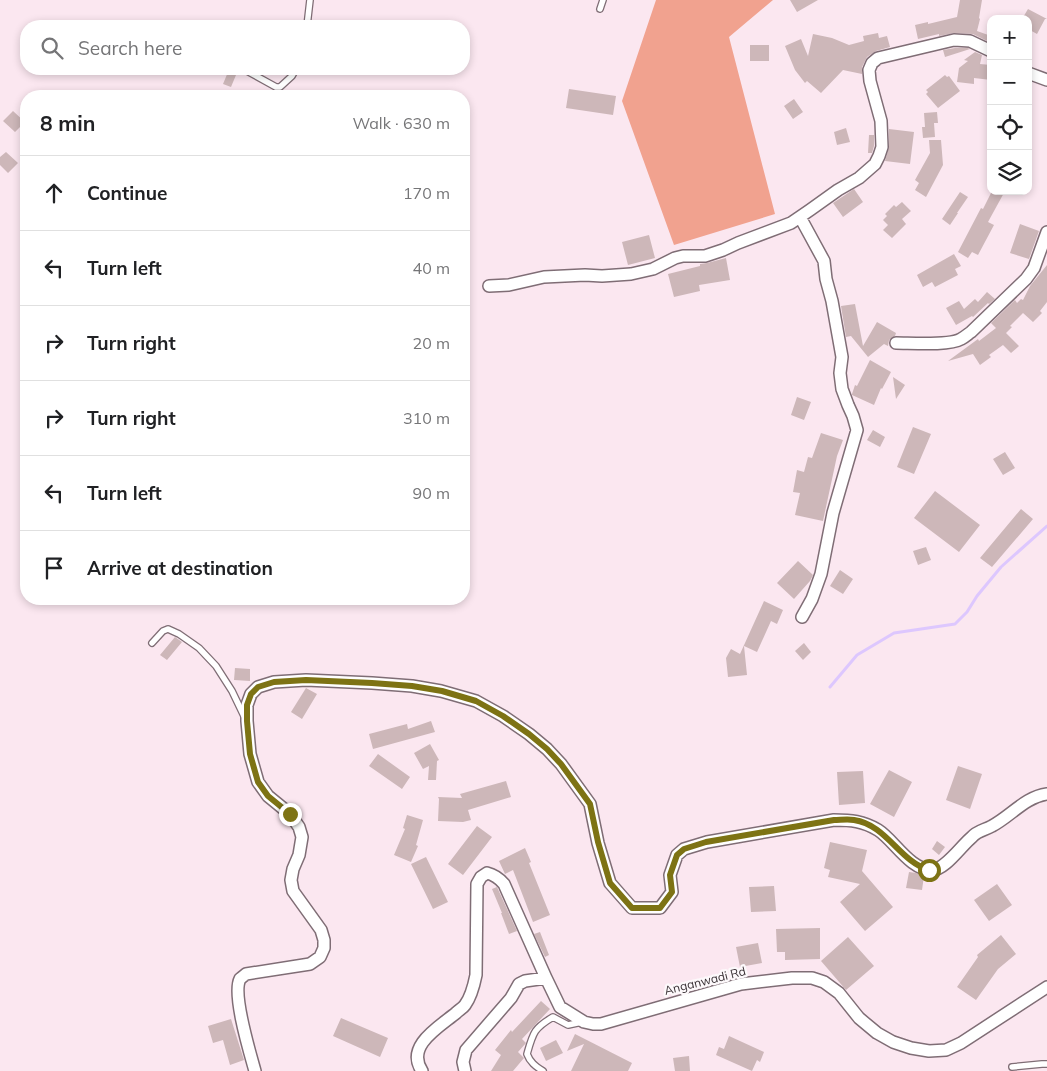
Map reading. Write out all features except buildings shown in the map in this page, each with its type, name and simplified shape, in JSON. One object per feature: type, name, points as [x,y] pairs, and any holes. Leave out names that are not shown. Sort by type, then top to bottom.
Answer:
[{"type":"street","points":[[489,286],[509,285],[544,277],[632,274],[653,269],[683,256],[705,256],[791,223],[838,190],[859,178],[875,164],[882,147],[881,121],[868,70],[872,63],[878,58],[954,40],[970,41],[987,48]]},
{"type":"street","points":[[1032,74],[1047,80]]},
{"type":"street","points":[[800,217],[824,261],[842,357],[840,373],[842,389],[858,430],[832,513],[821,574],[812,599],[802,617]]},
{"type":"street","points":[[896,343],[955,342],[962,339],[1026,279],[1034,268],[1047,232]]},
{"type":"street","points":[[254,1071],[239,1008],[238,990],[240,979],[246,974],[310,964],[320,957],[324,948],[321,930],[293,891],[291,880],[299,855],[302,837],[300,827],[290,814],[268,796],[258,782],[250,754],[247,705],[251,694],[258,687],[274,682],[306,680],[412,686],[442,691],[476,701],[503,716],[547,749],[561,764],[590,804],[598,842],[610,883],[632,908],[660,908],[672,892],[670,875],[677,855],[684,849],[706,842],[834,820],[854,820],[880,831],[913,863],[921,868],[937,869],[944,865],[973,835],[992,826],[1029,799],[1047,794]]},
{"type":"street","points":[[422,1071],[417,1061],[420,1045],[465,1005],[473,988],[476,975],[477,884],[481,877],[487,873],[494,875],[504,884],[560,1007],[584,1022]]},
{"type":"street","points":[[465,1071],[463,1062],[466,1050],[511,998],[520,984],[525,981],[546,978]]},
{"type":"street","name":"Anganwadi Rd","points":[[584,1022],[600,1024],[741,984],[792,978],[812,978],[824,982],[839,993],[859,1018],[877,1033],[893,1042],[911,1048],[938,1051],[946,1050],[961,1043],[1047,986]]},
{"type":"lane","points":[[308,20],[310,0]]},
{"type":"lane","points":[[600,9],[603,0]]},
{"type":"lane","points":[[254,75],[276,87],[280,87],[293,75]]},
{"type":"lane","points":[[152,643],[163,631],[168,630],[179,634],[199,648],[222,675],[247,721]]},
{"type":"lane","points":[[543,1071],[530,1061],[527,1054],[534,1033],[541,1024],[553,1017],[568,1025],[584,1022]]},
{"type":"lane","points":[[1012,1067],[1047,1064]]},
{"type":"shaded area","points":[[656,0],[773,0],[729,37],[775,214],[674,245],[622,101]]},
{"type":"waterway","points":[[830,687],[857,655],[894,633],[955,624],[967,612],[977,596],[1001,567],[1047,526]]},
{"type":"route","points":[[290,814],[268,796],[258,782],[250,754],[247,721],[247,705],[251,694],[258,687],[274,682],[306,680],[412,686],[442,691],[476,701],[503,716],[547,749],[561,764],[590,804],[598,842],[610,883],[632,908],[660,908],[672,892],[670,875],[677,855],[684,849],[706,842],[834,820],[854,820],[869,825],[880,831],[913,863],[929,870]]}]
